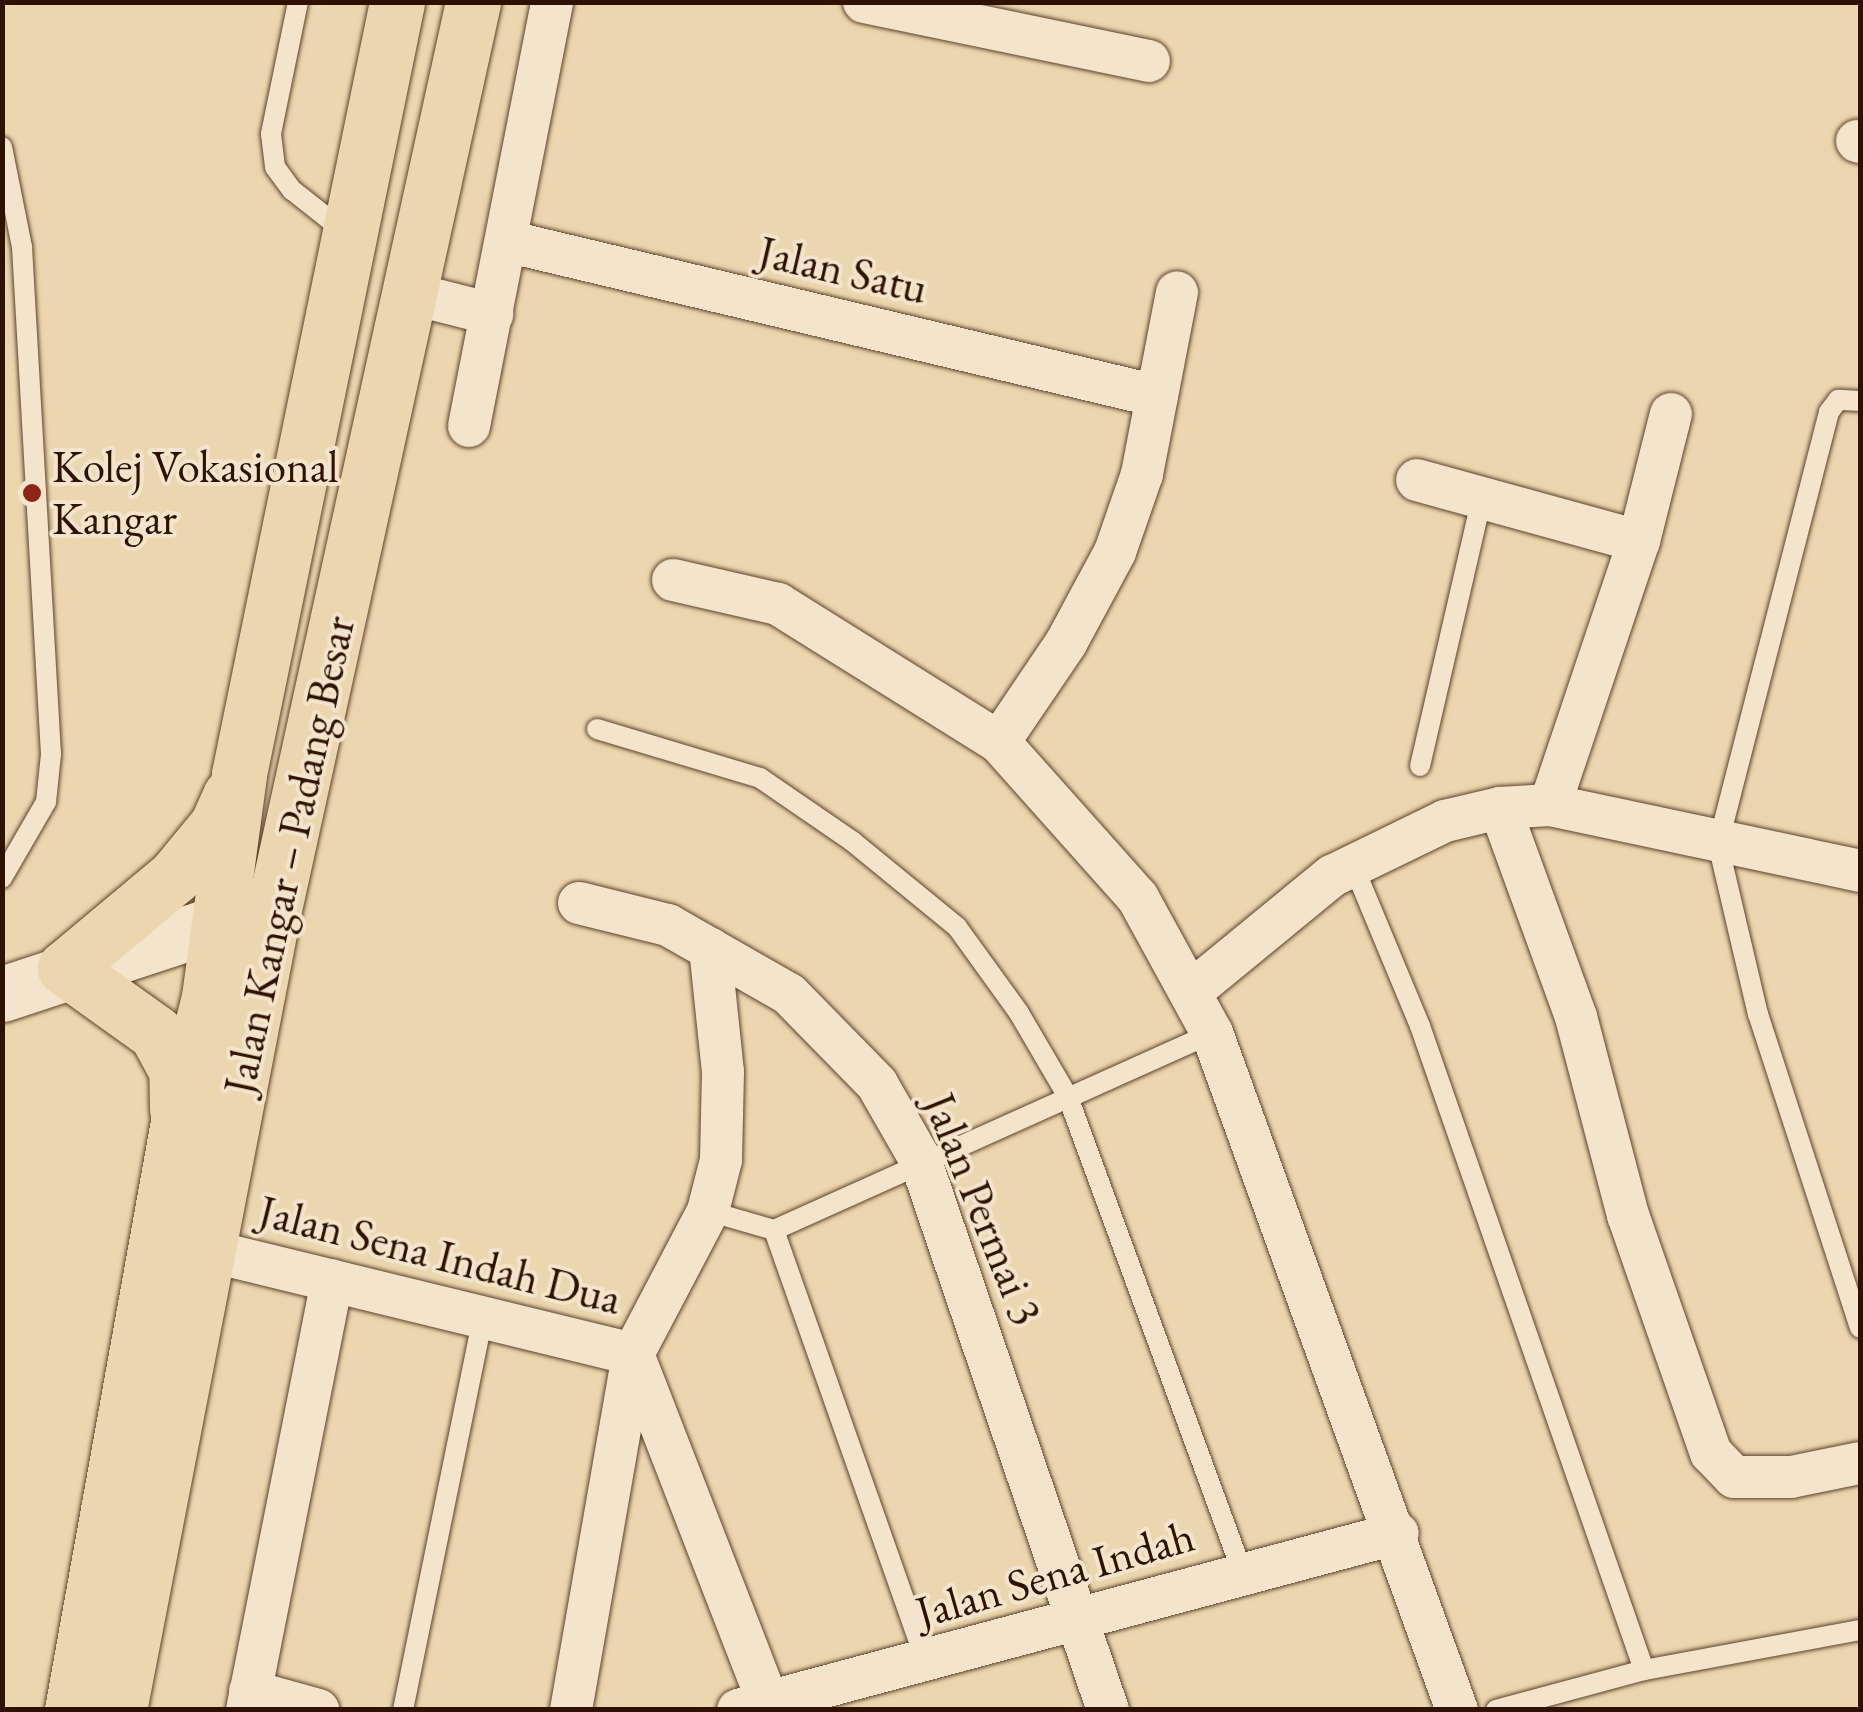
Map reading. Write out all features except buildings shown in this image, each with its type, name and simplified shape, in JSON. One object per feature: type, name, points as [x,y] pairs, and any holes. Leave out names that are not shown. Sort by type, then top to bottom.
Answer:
[{"type":"highway","name":"Jalan Kangar – Padang Besar","points":[[72,1710],[178,1122],[220,922],[239,774],[353,238],[396,2]]},
{"type":"highway","name":"Jalan Kangar – Padang Besar","points":[[119,1710],[289,844],[473,2]]},
{"type":"highway","points":[[178,1122],[176,1070],[156,1033],[65,968],[199,850],[239,774]]},
{"type":"highway","points":[[255,1019],[236,938],[220,922],[252,895],[289,844]]},
{"type":"street","points":[[468,426],[552,2]]},
{"type":"street","points":[[864,2],[1149,61]]},
{"type":"street","name":"Jalan Satu","points":[[506,241],[1157,396]]},
{"type":"street","points":[[999,742],[1066,644],[1115,552],[1142,474],[1177,292]]},
{"type":"street","points":[[409,293],[492,314]]},
{"type":"street","points":[[1550,805],[1639,540],[1671,414]]},
{"type":"street","points":[[1417,480],[1639,540]]},
{"type":"street","points":[[673,580],[778,604],[999,742],[1138,898],[1193,990],[1212,1033],[1398,1533],[1457,1710]]},
{"type":"street","points":[[1193,990],[1353,864],[1445,821],[1500,808],[1550,805],[1718,844],[1860,871]]},
{"type":"street","points":[[1500,808],[1576,1017],[1628,1215],[1711,1454],[1734,1477],[1791,1476],[1860,1463]]},
{"type":"street","name":"Jalan Permai 3","points":[[579,903],[668,926],[789,994],[877,1084],[920,1160],[1083,1621],[1108,1710]]},
{"type":"street","points":[[2,994],[65,968],[220,922]]},
{"type":"street","points":[[571,1710],[633,1354],[708,1211],[721,1160],[723,1072],[710,949]]},
{"type":"street","name":"Jalan Sena Indah Dua","points":[[210,1251],[633,1354],[753,1706]]},
{"type":"street","points":[[318,1710],[248,1700],[332,1280]]},
{"type":"street","name":"Jalan Sena Indah","points":[[753,1706],[1083,1621],[1398,1533]]},
{"type":"lane","points":[[298,2],[271,134],[275,167],[292,190],[353,238]]},
{"type":"lane","points":[[2,147],[22,247],[51,754],[46,802],[2,878]]},
{"type":"lane","points":[[1860,401],[1838,400],[1829,412],[1718,844],[1758,1014],[1860,1328]]},
{"type":"lane","points":[[1420,766],[1482,497]]},
{"type":"lane","points":[[597,729],[760,778],[852,841],[956,927],[1019,1012],[1068,1097],[1242,1574]]},
{"type":"lane","points":[[1353,864],[1420,1026],[1644,1670]]},
{"type":"lane","points":[[708,1211],[774,1230],[920,1160],[1212,1033]]},
{"type":"lane","points":[[774,1230],[926,1662]]},
{"type":"lane","points":[[403,1710],[482,1316]]},
{"type":"lane","points":[[1496,1710],[1644,1670],[1860,1630]]},
{"type":"place","name":"Kolej Vokasional Kangar","points":[[32,493]]}]
